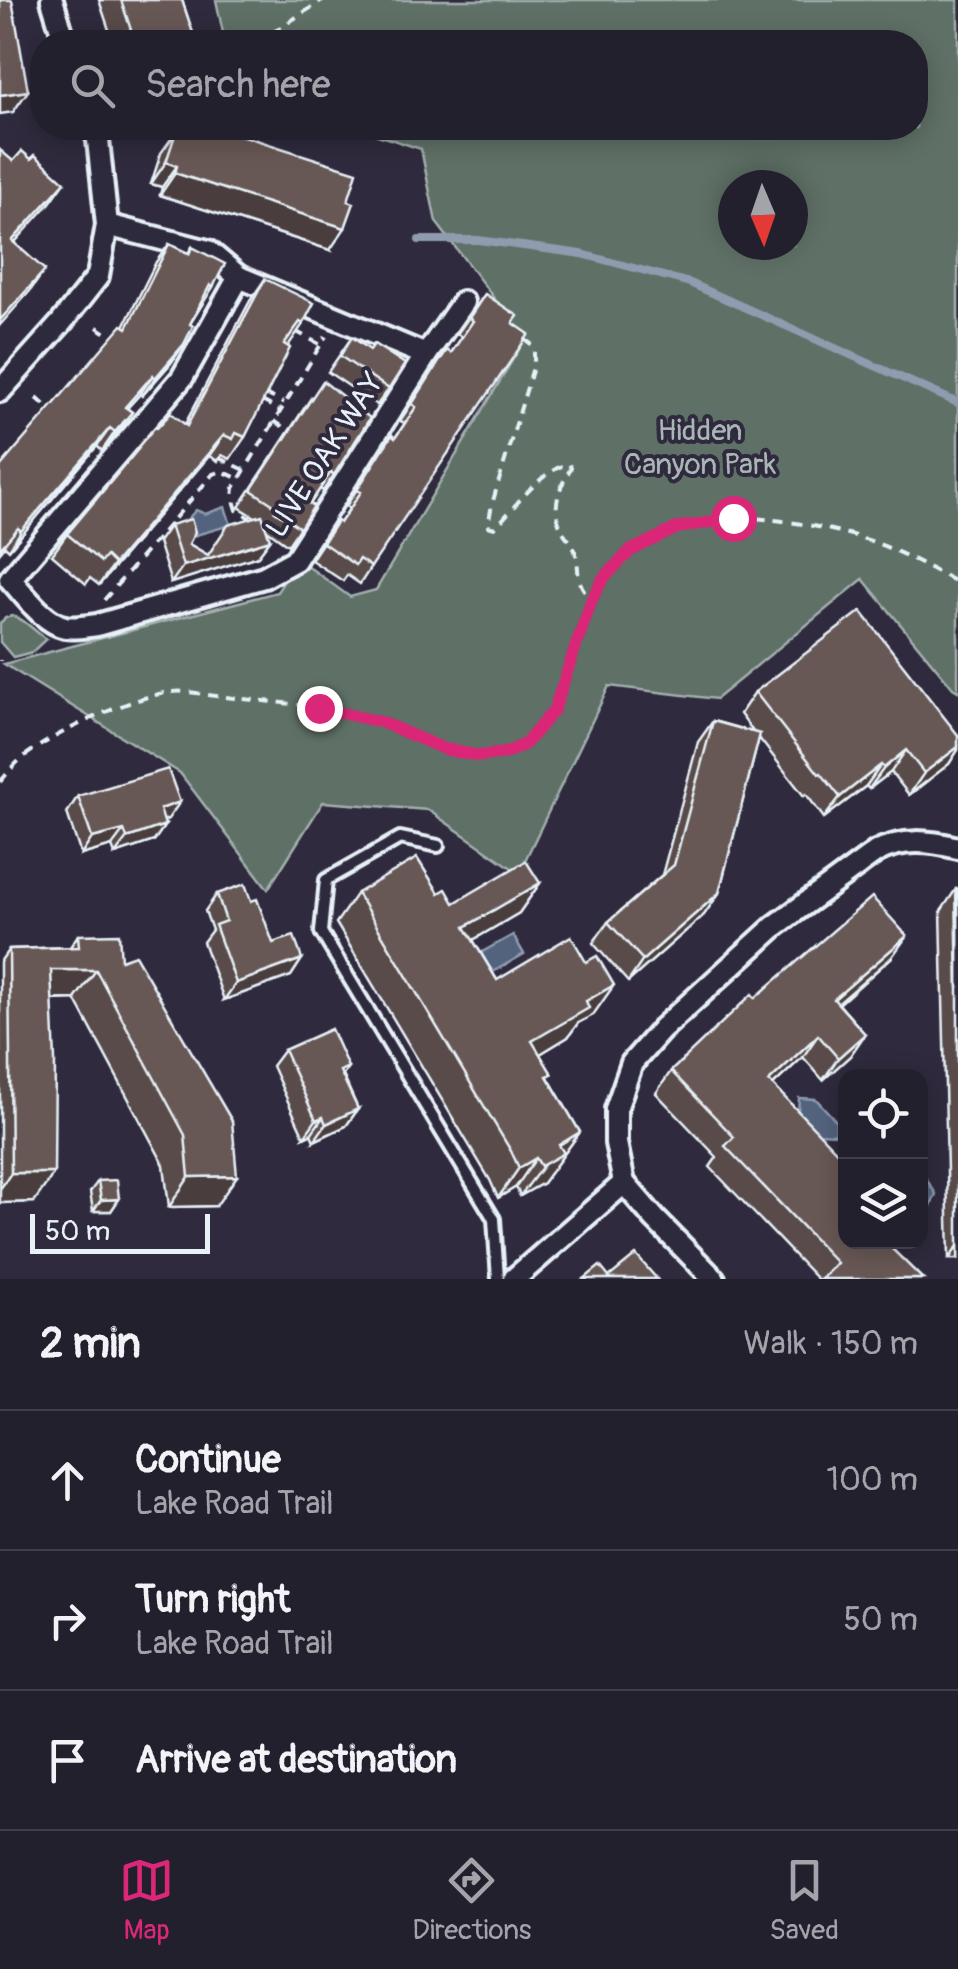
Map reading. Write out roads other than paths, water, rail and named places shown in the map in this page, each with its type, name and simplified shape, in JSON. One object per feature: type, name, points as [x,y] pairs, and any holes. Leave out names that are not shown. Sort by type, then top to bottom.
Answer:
[{"type":"street","points":[[52,0],[62,30]]},
{"type":"street","points":[[0,391],[98,276],[107,225],[98,140]]},
{"type":"street","name":"LIVE OAK WAY","points":[[107,225],[208,251],[239,278],[426,356]]},
{"type":"street","name":"LIVE OAK WAY","points":[[239,278],[182,378],[5,585],[58,625],[97,625],[274,573],[295,560],[463,302]]},
{"type":"street","points":[[714,1279],[624,1183],[616,1143],[616,1109],[632,1063],[662,1030],[775,926],[876,852],[891,844],[915,841],[958,848]]},
{"type":"street","points":[[514,1279],[624,1183]]},
{"type":"lane","points":[[438,846],[400,838],[326,880],[321,932],[494,1219],[498,1279]]},
{"type":"water","points":[[225,507],[231,525],[189,537],[183,524],[196,510],[205,514]]},
{"type":"water","points":[[513,935],[524,954],[486,976],[475,956]]},
{"type":"water","points":[[799,1098],[816,1099],[836,1121],[836,1134],[819,1133],[798,1112]]},
{"type":"water","points":[[928,1182],[936,1194],[928,1212]]},
{"type":"waterway","points":[[419,240],[478,240],[582,254],[690,283],[958,403]]},
{"type":"park label","name":"Hidden Canyon Park","points":[[700,447]]}]
